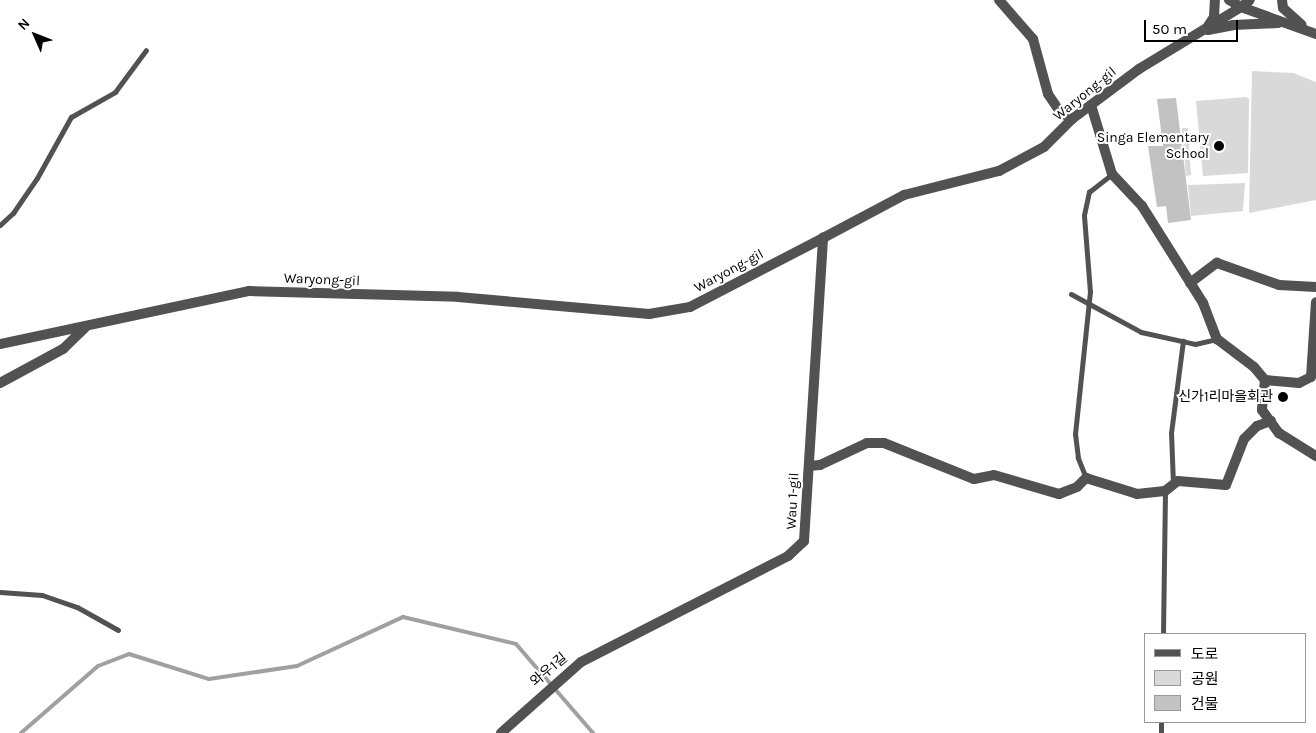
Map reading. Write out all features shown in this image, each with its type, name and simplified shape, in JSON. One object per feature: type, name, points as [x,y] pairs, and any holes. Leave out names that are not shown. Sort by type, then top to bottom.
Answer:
[{"type":"street","points":[[999,0],[1033,39],[1048,94],[1060,112],[1072,119]]},
{"type":"street","points":[[1201,30],[1214,17],[1215,0]]},
{"type":"street","points":[[1229,0],[1241,7],[1280,22],[1315,33]]},
{"type":"street","name":"Waryong-gil","points":[[0,344],[85,328],[249,291],[458,297],[649,314],[690,307],[904,195],[999,171],[1044,147],[1072,119],[1139,69],[1250,0]]},
{"type":"street","points":[[1282,0],[1283,8],[1292,19],[1315,33]]},
{"type":"street","points":[[1201,30],[1233,25],[1280,22]]},
{"type":"street","points":[[1092,105],[1112,174],[1142,206],[1202,303],[1217,339],[1254,367],[1265,380],[1299,383],[1311,377],[1316,302]]},
{"type":"street","name":"Wau 1-gil","points":[[581,662],[788,556],[804,541],[822,238]]},
{"type":"street","points":[[1190,283],[1217,263],[1279,285],[1316,287]]},
{"type":"street","points":[[0,383],[63,349],[85,328]]},
{"type":"street","points":[[1265,380],[1262,410],[1279,433],[1316,456]]},
{"type":"street","points":[[809,466],[820,465],[867,444],[884,443],[974,479],[994,475],[1059,494],[1077,487],[1086,478],[1137,494],[1169,488],[1178,481],[1226,485],[1244,439],[1257,426],[1271,420]]},
{"type":"street","name":"와우1길","points":[[501,733],[581,662]]},
{"type":"lane","points":[[0,226],[14,213],[37,178],[71,117],[115,92],[146,50]]},
{"type":"lane","points":[[1086,478],[1078,458],[1075,434],[1089,304],[1085,202],[1089,192],[1112,174]]},
{"type":"lane","points":[[1071,294],[1141,332],[1195,344],[1217,339]]},
{"type":"lane","points":[[1164,633],[1171,432],[1183,341]]},
{"type":"lane","points":[[0,592],[42,595],[77,607],[118,630]]},
{"type":"green space","points":[[1252,71],[1293,73],[1316,82],[1316,200],[1249,213]]},
{"type":"green space","points":[[1246,97],[1249,99],[1248,173],[1203,176],[1196,101]]},
{"type":"green space","points":[[1182,128],[1188,128],[1191,175],[1186,176]]},
{"type":"green space","points":[[1245,183],[1243,211],[1191,216],[1188,185]]},
{"type":"building","points":[[1176,98],[1191,220],[1168,223],[1166,206],[1157,207],[1148,146],[1163,146],[1157,99]]},
{"type":"waterway","points":[[21,733],[98,666],[129,654],[209,679],[297,666],[403,617],[516,644],[593,733]]},
{"type":"place","name":"Singa Elementary School","points":[[1219,146]]},
{"type":"place","name":"신가1리마을회관","points":[[1283,397]]}]
